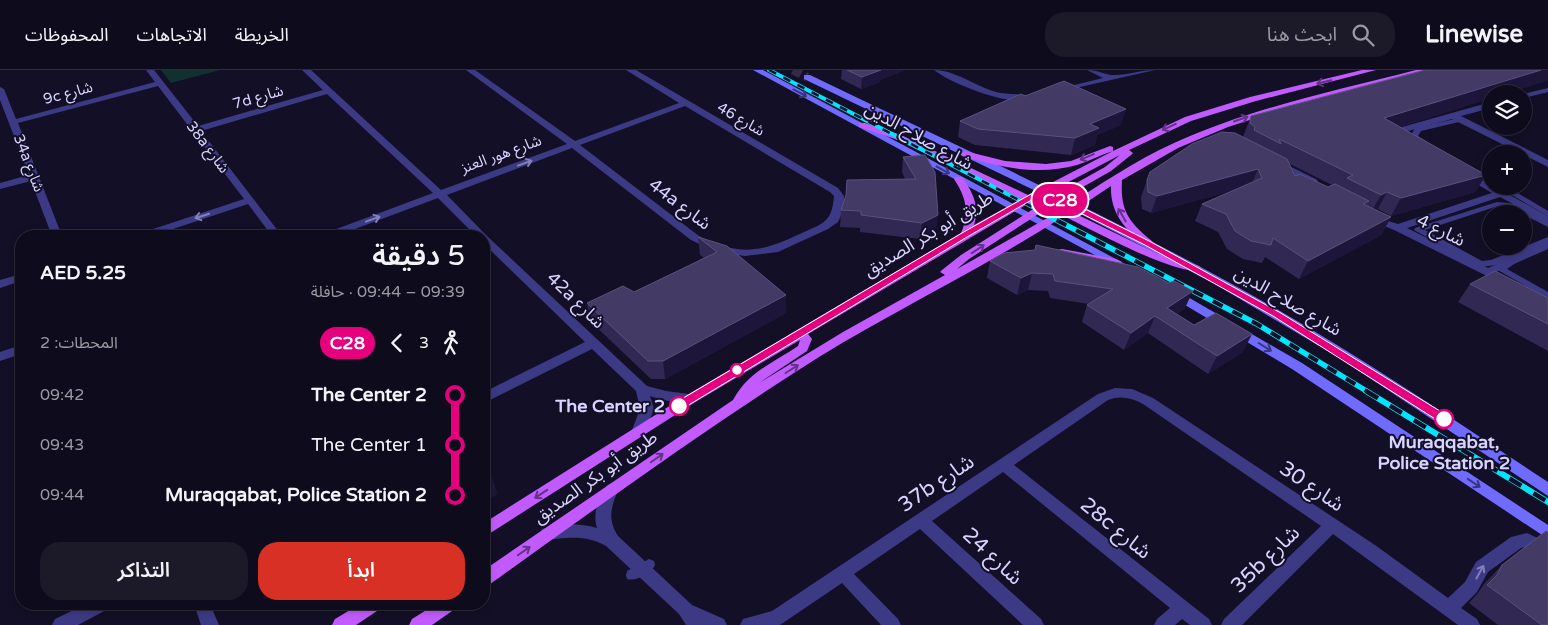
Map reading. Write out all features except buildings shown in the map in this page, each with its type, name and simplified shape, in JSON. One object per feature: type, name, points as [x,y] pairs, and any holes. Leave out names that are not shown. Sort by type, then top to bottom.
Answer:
[{"type":"main road","name":"شارع صلاح الدين","points":[[757,70],[862,125],[1011,208],[1133,271]]},
{"type":"main road","name":"طريق أبو بكر الصديق","points":[[490,527],[639,430],[964,235],[1042,191],[1168,127],[1210,111],[1372,70]]},
{"type":"main road","name":"طريق أبو بكر الصديق","points":[[490,575],[738,403],[841,339],[1044,224],[1150,158],[1195,136],[1274,108],[1426,70]]},
{"type":"main road","name":"شارع صلاح الدين","points":[[807,77],[1056,198],[1068,209],[1148,243],[1194,268],[1276,314],[1368,370],[1548,490]]},
{"type":"main road","points":[[862,125],[898,137],[1028,199],[1068,209],[1152,255],[1194,268]]},
{"type":"main road","points":[[965,154],[1006,164],[1047,167],[1073,163],[1108,149],[1137,142]]},
{"type":"main road","points":[[926,290],[966,257],[1030,217],[1056,198],[1108,169],[1137,142]]},
{"type":"main road","points":[[1117,177],[1116,199],[1118,209],[1134,232],[1148,243]]},
{"type":"main road","points":[[959,179],[966,189],[973,208],[970,225],[964,235]]},
{"type":"main road","points":[[1049,251],[1091,256],[1116,262]]},
{"type":"main road","points":[[967,268],[1016,253]]},
{"type":"main road","points":[[1159,285],[1297,366],[1548,533]]},
{"type":"main road","points":[[738,403],[745,389],[757,377],[803,348],[806,339],[800,333]]},
{"type":"main road","points":[[341,625],[365,610]]},
{"type":"main road","points":[[418,625],[440,610]]},
{"type":"street","name":"38a شارع","points":[[150,70],[272,230]]},
{"type":"street","name":"42a شارع","points":[[306,70],[475,230]]},
{"type":"street","points":[[470,70],[571,146]]},
{"type":"street","name":"شارع 46","points":[[630,70],[830,186],[837,193]]},
{"type":"street","points":[[938,70],[999,96],[1013,98],[1031,96]]},
{"type":"street","points":[[1084,70],[1100,80]]},
{"type":"street","points":[[1092,70],[1111,78]]},
{"type":"street","points":[[1053,91],[1151,70]]},
{"type":"street","name":"9c شارع","points":[[13,122],[160,83]]},
{"type":"street","name":"34a شارع","points":[[0,89],[56,230]]},
{"type":"street","points":[[1532,94],[1548,90]]},
{"type":"street","name":"7d شارع","points":[[195,130],[329,91]]},
{"type":"street","name":"شارع هور العنز","points":[[343,230],[686,103]]},
{"type":"street","points":[[1429,149],[1403,136],[1403,132],[1410,128],[1482,108]]},
{"type":"street","points":[[1454,116],[1548,164]]},
{"type":"street","points":[[1429,149],[1414,137],[1418,130],[1459,120],[1548,164]]},
{"type":"street","points":[[1223,125],[1230,136]]},
{"type":"street","points":[[1195,136],[1214,140]]},
{"type":"street","name":"44a شارع","points":[[571,146],[596,162],[704,244],[730,252],[774,250],[830,224],[838,212],[837,193]]},
{"type":"street","points":[[1268,161],[1322,189]]},
{"type":"street","points":[[1461,167],[1482,177]]},
{"type":"street","points":[[1461,167],[1482,179]]},
{"type":"street","points":[[0,186],[34,176]]},
{"type":"street","points":[[1398,228],[1487,195]]},
{"type":"street","points":[[1509,195],[1548,220]]},
{"type":"street","points":[[1511,195],[1548,214]]},
{"type":"street","points":[[160,230],[248,201]]},
{"type":"street","points":[[1548,224],[1513,206],[1497,204],[1418,230],[1481,264],[1493,263],[1548,240]]},
{"type":"street","name":"شارع 4","points":[[1365,211],[1548,302]]},
{"type":"street","name":"38a شارع","points":[[266,224],[268,230]]},
{"type":"street","name":"42a شارع","points":[[490,244],[642,389],[666,396],[692,398]]},
{"type":"street","points":[[1488,272],[1548,247]]},
{"type":"street","points":[[1548,247],[1500,269],[1548,296]]},
{"type":"street","points":[[0,284],[15,279]]},
{"type":"street","points":[[490,395],[593,343]]},
{"type":"street","points":[[0,357],[15,351]]},
{"type":"street","points":[[639,430],[646,409],[642,389]]},
{"type":"street","name":"37b شارع","points":[[749,625],[772,621],[1103,397],[1109,394],[1124,392]]},
{"type":"street","name":"شارع 30","points":[[1124,392],[1140,397],[1148,402],[1332,525],[1471,625]]},
{"type":"street","name":"28c شارع","points":[[1003,464],[1203,625]]},
{"type":"street","points":[[612,489],[604,502],[602,516],[604,529],[612,541],[641,570],[685,609],[696,625]]},
{"type":"street","name":"شارع 24","points":[[921,520],[1035,625]]},
{"type":"street","name":"35b شارع","points":[[1230,625],[1332,525]]},
{"type":"street","points":[[548,534],[566,530],[583,530],[598,534],[612,541]]},
{"type":"street","points":[[1449,608],[1472,587],[1482,566],[1517,542],[1527,540],[1548,550]]},
{"type":"street","points":[[843,573],[892,625]]},
{"type":"street","points":[[1163,625],[1182,608]]},
{"type":"street","points":[[685,609],[718,625]]},
{"type":"street","points":[[61,625],[90,610]]},
{"type":"street","points":[[204,610],[210,625]]},
{"type":"green space","points":[[161,70],[220,70],[171,83]]},
{"type":"tunnel","points":[[793,70],[807,77]]},
{"type":"railway","points":[[769,70],[1040,211]]},
{"type":"railway","points":[[1037,210],[1257,324],[1368,392]]},
{"type":"railway","points":[[1366,391],[1548,502]]},
{"type":"bus line","name":"C28","points":[[679,406],[964,235],[1042,191],[1148,243],[1276,314],[1444,419]]},
{"type":"place","name":"The Center 2","points":[[679,406]]},
{"type":"place","name":"Muraqqabat, Police Station 2","points":[[1444,419]]}]
